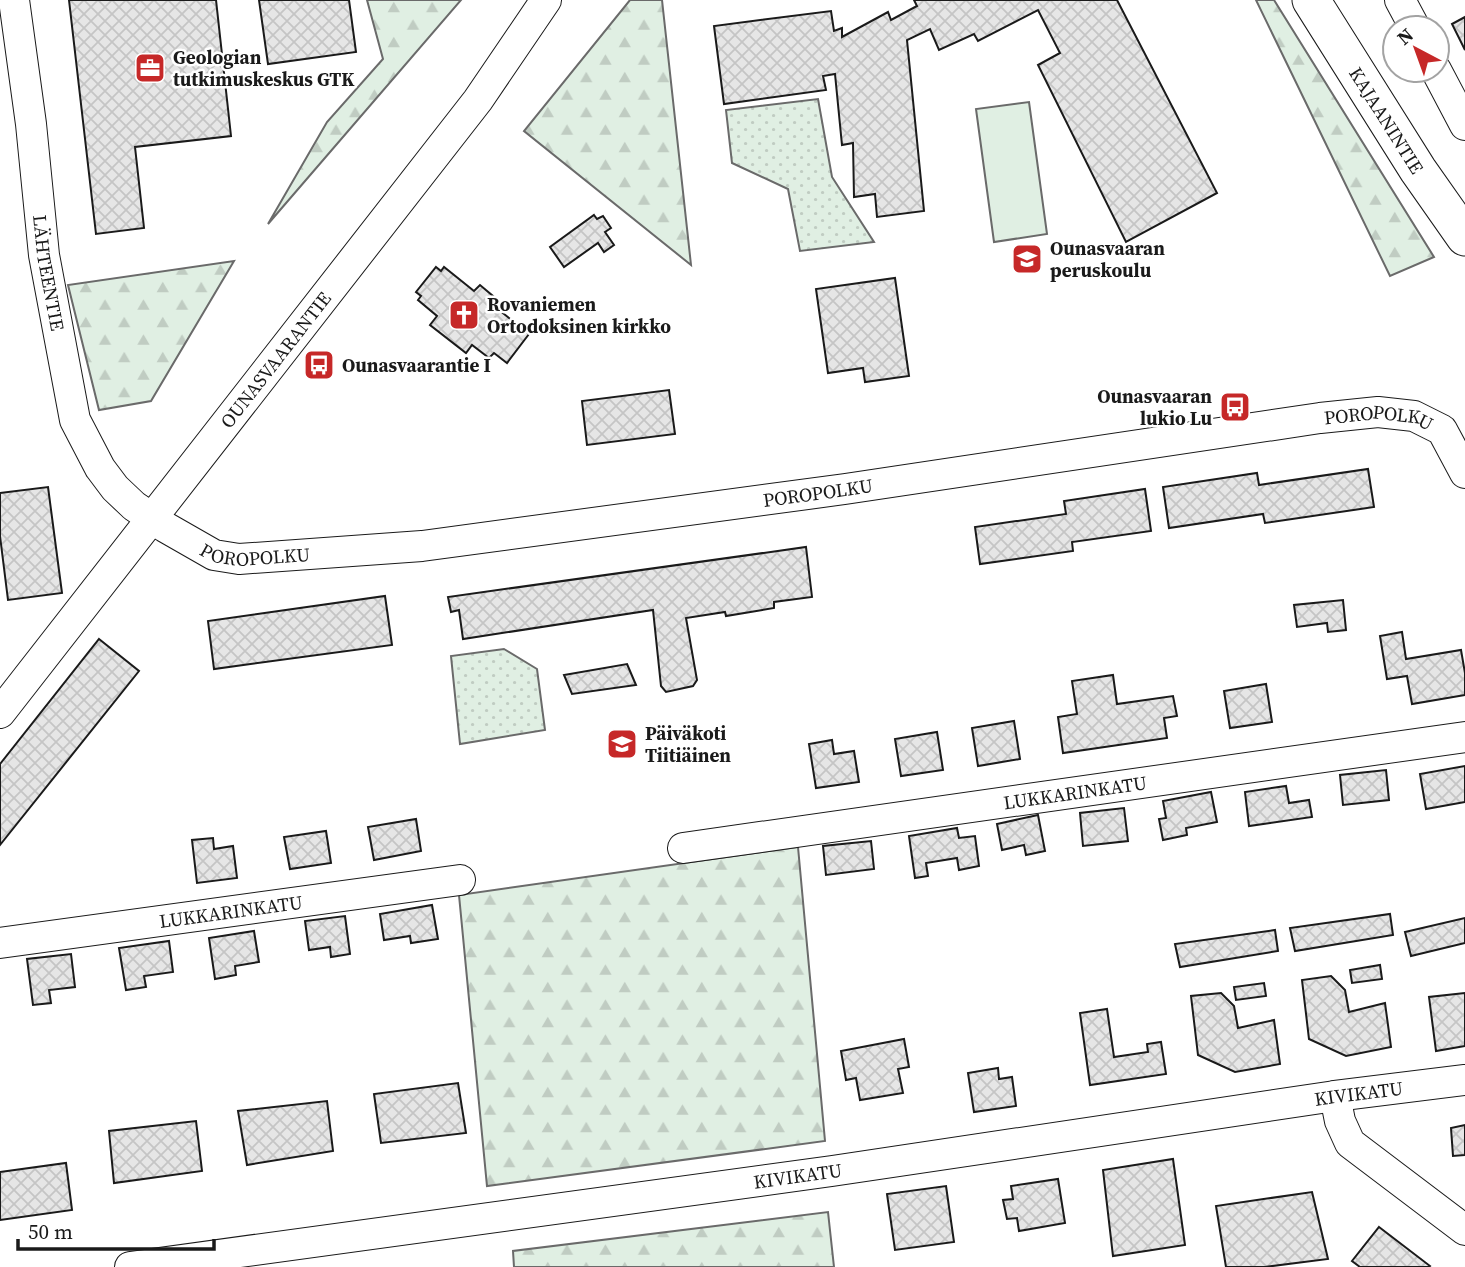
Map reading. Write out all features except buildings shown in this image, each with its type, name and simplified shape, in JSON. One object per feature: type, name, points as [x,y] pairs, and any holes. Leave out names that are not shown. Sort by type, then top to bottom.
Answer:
[{"type":"main road","name":"KAJAANINTIE","points":[[1311,0],[1418,170],[1465,237]]},
{"type":"street","name":"LÄHTEENTIE","points":[[13,0],[31,124],[44,255],[75,420],[85,443],[115,488],[151,517]]},
{"type":"street","name":"OUNASVAARANTIE","points":[[0,713],[478,100],[544,1]]},
{"type":"street","points":[[1443,84],[1465,125]]},
{"type":"street","name":"POROPOLKU","points":[[151,517],[214,555],[239,559],[422,546],[832,491],[1320,418],[1378,412],[1414,416],[1442,430],[1465,472]]},
{"type":"street","name":"LUKKARINKATU","points":[[683,848],[1465,737]]},
{"type":"street","name":"LUKKARINKATU","points":[[0,943],[460,880]]},
{"type":"street","name":"KIVIKATU","points":[[130,1267],[845,1169],[1335,1096],[1465,1080]]},
{"type":"street","points":[[1335,1096],[1340,1122],[1350,1143],[1465,1230]]},
{"type":"green space","points":[[367,0],[461,0],[268,224],[327,122],[383,59]]},
{"type":"green space","points":[[630,0],[662,0],[691,265],[524,131]]},
{"type":"green space","points":[[1256,0],[1274,0],[1434,257],[1390,276]]},
{"type":"green space","points":[[818,99],[832,177],[874,242],[800,251],[788,189],[732,163],[726,110]]},
{"type":"green space","points":[[1029,102],[1047,234],[994,242],[976,109]]},
{"type":"green space","points":[[234,261],[151,401],[99,410],[68,285]]},
{"type":"green space","points":[[504,649],[537,669],[545,730],[460,744],[451,656]]},
{"type":"green space","points":[[798,847],[825,1141],[487,1186],[459,895]]},
{"type":"green space","points":[[828,1212],[834,1267],[514,1267],[513,1251]]},
{"type":"place","name":"Geologian tutkimuskeskus GTK","points":[[150,68]]},
{"type":"place","name":"Ounasvaaran peruskoulu","points":[[1027,259]]},
{"type":"place","name":"Rovaniemen Ortodoksinen kirkko","points":[[464,315]]},
{"type":"place","name":"Ounasvaarantie I","points":[[319,365]]},
{"type":"place","name":"Ounasvaaran lukio Lu","points":[[1235,407]]},
{"type":"place","name":"Päiväkoti Tiitiäinen","points":[[622,744]]}]
